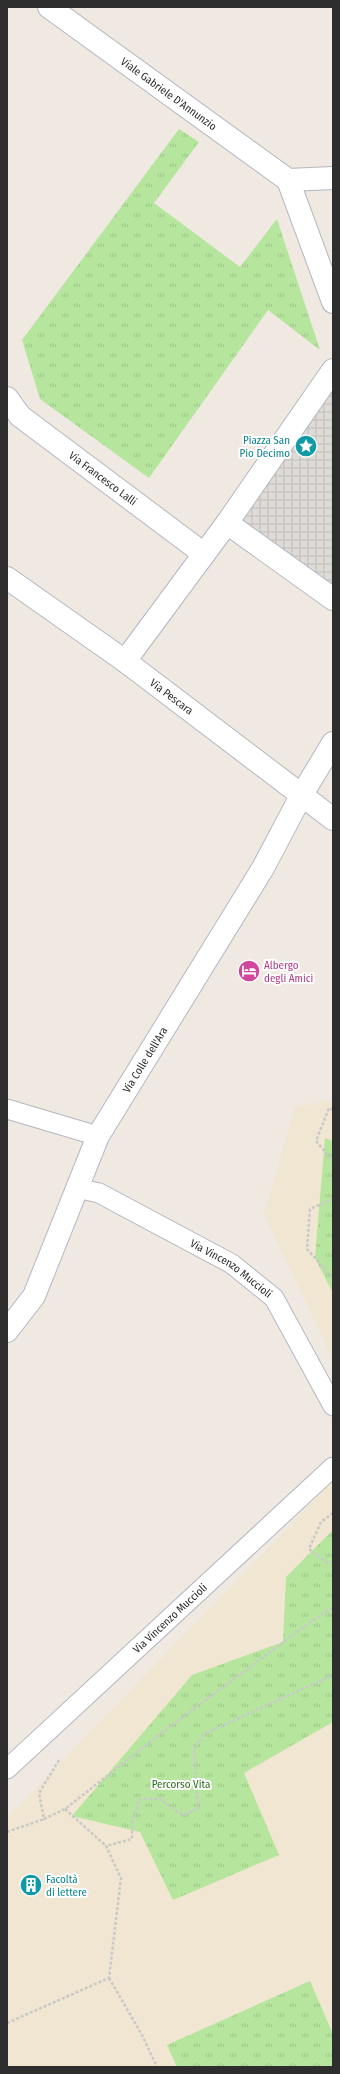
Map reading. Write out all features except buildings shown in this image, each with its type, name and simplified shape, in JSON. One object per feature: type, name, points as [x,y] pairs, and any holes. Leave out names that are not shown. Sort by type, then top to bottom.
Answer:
[{"type":"street","name":"Viale Gabriele D'Annunzio","points":[[49,7],[288,180]]},
{"type":"street","points":[[333,178],[288,180],[333,302]]},
{"type":"street","points":[[125,662],[227,523],[333,370]]},
{"type":"street","name":"Via Francesco Lalli","points":[[7,398],[20,416],[204,554]]},
{"type":"street","points":[[227,523],[333,599]]},
{"type":"street","name":"Via Pescara","points":[[7,578],[125,662],[333,819]]},
{"type":"street","points":[[302,796],[333,743]]},
{"type":"street","name":"Via Colle dell'Ara","points":[[7,1331],[34,1296],[98,1136],[263,868],[302,796]]},
{"type":"lane","points":[[7,1109],[98,1136]]},
{"type":"lane","name":"Via Vincenzo Muccioli","points":[[77,1188],[100,1193],[232,1264],[274,1298],[333,1406]]},
{"type":"lane","name":"Via Vincenzo Muccioli","points":[[7,1769],[333,1467]]},
{"type":"path","points":[[333,1110],[329,1108],[316,1141],[333,1161]]},
{"type":"path","points":[[333,1200],[310,1209],[307,1249],[333,1278]]},
{"type":"path","points":[[333,1512],[321,1522],[309,1549],[327,1563],[333,1562]]},
{"type":"path","points":[[7,1832],[44,1819],[65,1809],[163,1732],[307,1625],[333,1608]]},
{"type":"path","points":[[106,1846],[132,1839],[132,1820],[140,1799],[160,1799],[182,1815],[198,1809],[194,1749],[204,1734],[333,1675]]},
{"type":"path","points":[[44,1819],[39,1793],[65,1751],[50,1729]]},
{"type":"path","points":[[65,1809],[106,1846],[121,1878],[109,1978],[142,2035],[157,2067]]},
{"type":"path","points":[[7,2023],[109,1978]]},
{"type":"shaded area","name":"Piazza San Pio Decimo","points":[[333,370],[333,599],[227,523]]},
{"type":"shaded area","points":[[333,1099],[333,1359],[264,1214],[295,1108]]},
{"type":"shaded area","points":[[333,1481],[333,2067],[7,2067],[7,1818]]},
{"type":"green space","points":[[179,129],[199,142],[154,203],[240,267],[277,219],[320,350],[268,310],[149,478],[40,399],[22,340]]},
{"type":"green space","points":[[325,1138],[333,1141],[333,1293],[315,1258]]},
{"type":"green space","name":"Percorso Vita","points":[[333,1530],[333,1722],[244,1773],[279,1855],[173,1900],[140,1832],[72,1816],[192,1675],[283,1642],[286,1577]]},
{"type":"green space","points":[[310,1981],[333,2034],[333,2067],[177,2067],[167,2045]]},
{"type":"place","name":"Piazza San Pio Decimo","points":[[306,446]]},
{"type":"place","name":"Albergo degli Amici","points":[[249,971]]},
{"type":"place","name":"Facoltà di lettere","points":[[31,1885]]}]
